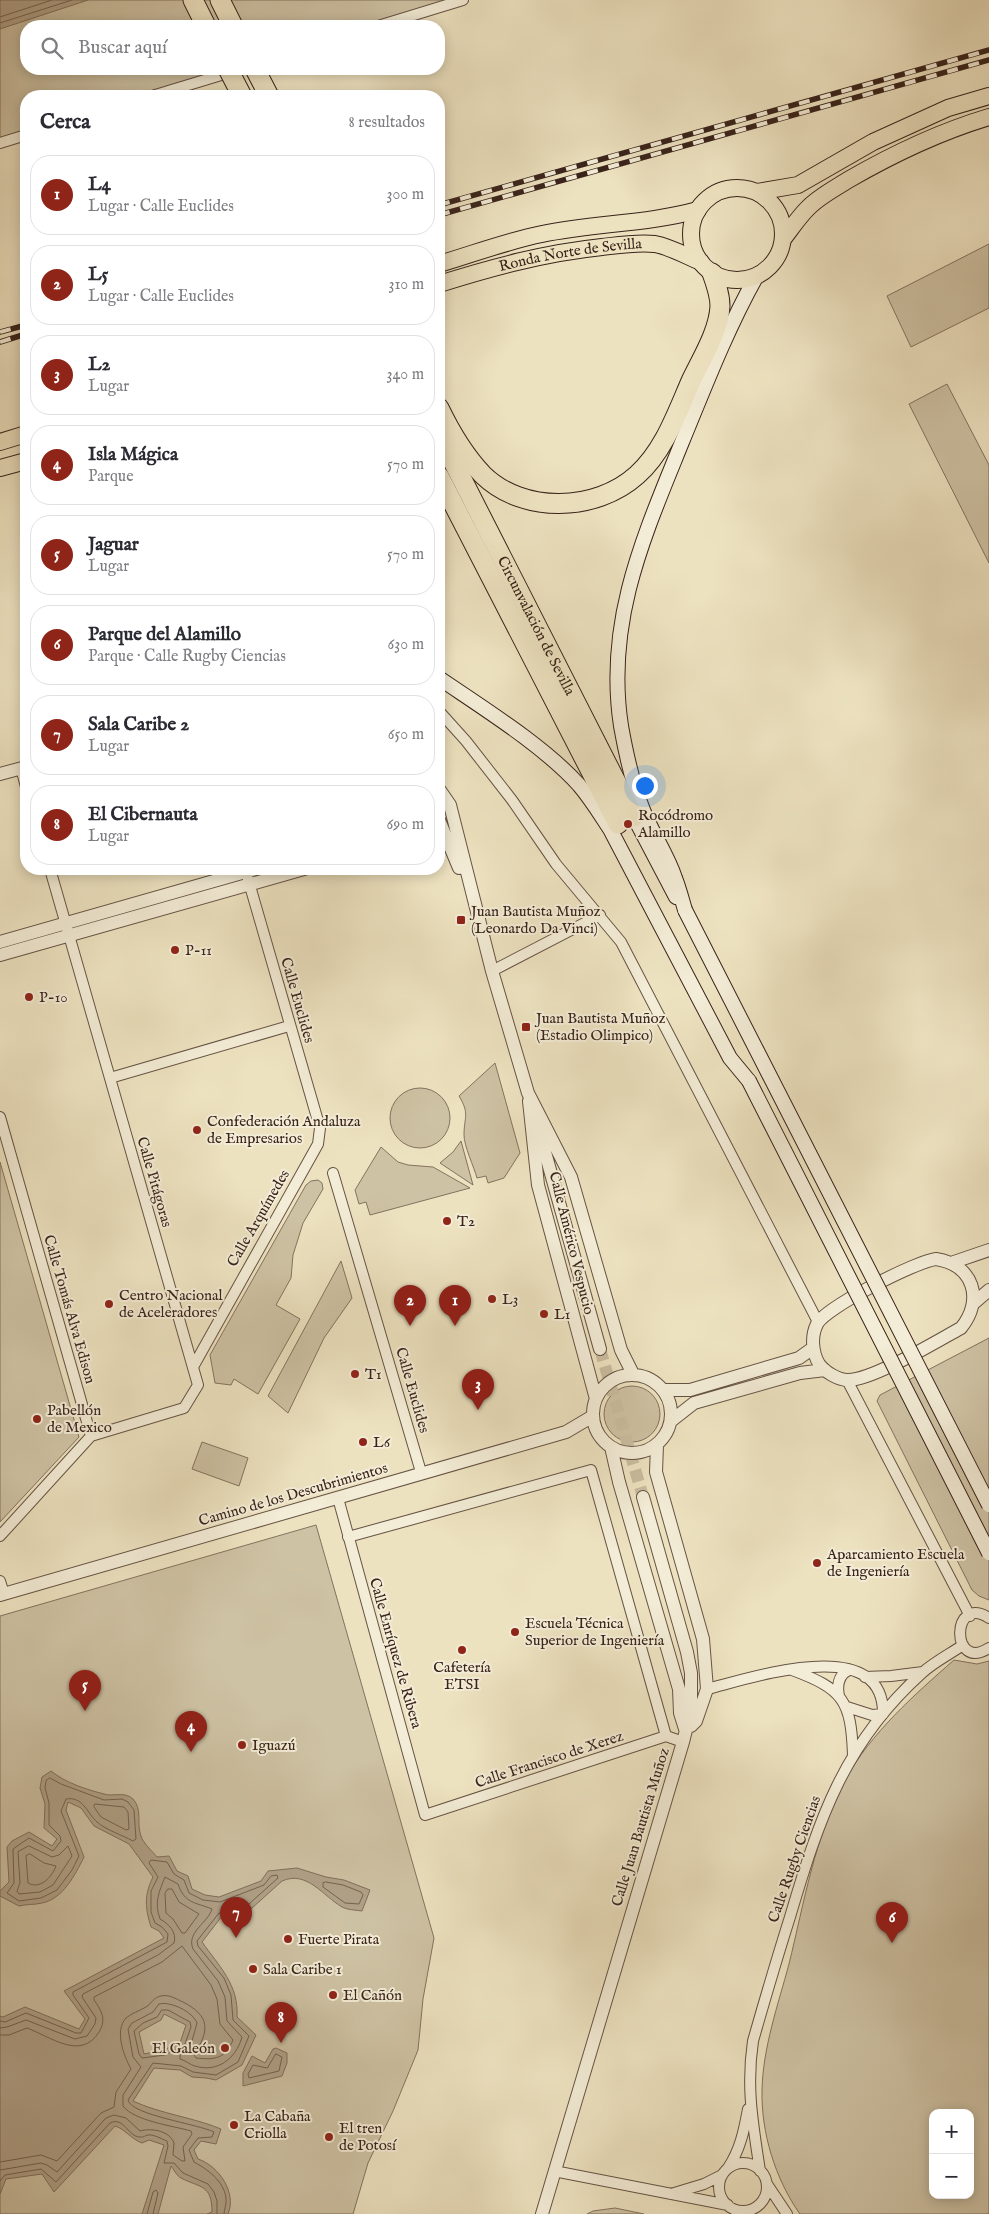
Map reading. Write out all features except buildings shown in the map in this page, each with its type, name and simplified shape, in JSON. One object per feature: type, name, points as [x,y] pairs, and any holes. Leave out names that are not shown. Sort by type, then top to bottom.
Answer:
[{"type":"highway","points":[[192,0],[203,20]]},
{"type":"highway","points":[[220,0],[230,20]]},
{"type":"highway","points":[[231,75],[239,90]]},
{"type":"highway","points":[[258,75],[266,90]]},
{"type":"highway","points":[[445,419],[457,440],[483,474],[506,490],[532,500],[561,503],[589,500],[614,490],[637,475],[648,464],[664,441],[718,319],[719,295],[706,268]]},
{"type":"highway","name":"Circunvalación de Sevilla","points":[[445,446],[626,820]]},
{"type":"highway","name":"Circunvalación de Sevilla","points":[[445,487],[626,820]]},
{"type":"main road","name":"Ronda Norte de Sevilla","points":[[445,262],[542,234],[625,222],[669,218],[698,210],[706,200],[718,192],[731,188],[744,188],[757,192],[798,185],[873,142],[948,108],[989,96]]},
{"type":"main road","points":[[783,240],[808,208],[826,194],[858,175],[931,138],[989,117]]},
{"type":"main road","points":[[757,192],[769,200],[778,212],[783,225],[783,240],[777,260],[770,269],[756,277],[741,304],[698,402],[643,538],[626,594],[620,632],[618,678],[621,724],[632,777],[626,820],[730,1058],[749,1081],[989,1553]]},
{"type":"main road","points":[[698,210],[692,223],[691,237],[694,250],[706,268]]},
{"type":"main road","name":"Ronda Norte de Sevilla","points":[[445,282],[500,265],[565,251],[628,244],[655,244],[678,252],[726,279],[742,280],[756,277]]},
{"type":"main road","points":[[0,442],[20,436]]},
{"type":"main road","points":[[0,468],[20,463]]},
{"type":"main road","points":[[445,682],[550,758],[578,785],[626,820],[667,882],[685,910],[989,1505]]},
{"type":"street","points":[[398,20],[463,0]]},
{"type":"street","points":[[172,90],[221,75]]},
{"type":"street","points":[[0,143],[20,137]]},
{"type":"street","points":[[445,718],[466,741],[512,800],[556,864],[621,942],[818,1322]]},
{"type":"street","points":[[0,774],[20,769]]},
{"type":"street","name":"Calle Américo Vespucio","points":[[445,823],[471,892]]},
{"type":"street","name":"Calle Américo Vespucio","points":[[445,823],[471,892],[528,1093],[538,1185],[596,1399]]},
{"type":"street","name":"Calle Pitágoras","points":[[52,875],[198,1385],[184,1408],[91,1436]]},
{"type":"street","points":[[0,955],[67,930],[236,875]]},
{"type":"street","name":"Calle Euclides","points":[[251,875],[250,885],[289,1026],[320,1128],[320,1136]]},
{"type":"street","points":[[0,942],[67,930],[284,875]]},
{"type":"street","points":[[492,971],[600,915]]},
{"type":"street","points":[[110,1078],[289,1026]]},
{"type":"street","points":[[528,1093],[600,1349]]},
{"type":"street","name":"Calle Américo Vespucio","points":[[528,1093],[571,1177],[620,1350],[633,1374]]},
{"type":"street","name":"Calle Tomás Alva Edison","points":[[0,1117],[91,1436]]},
{"type":"street","name":"Calle Arquímedes","points":[[193,1367],[318,1144],[320,1136]]},
{"type":"street","name":"Calle Euclides","points":[[333,1172],[421,1472]]},
{"type":"street","points":[[951,1263],[989,1250]]},
{"type":"street","points":[[936,1259],[951,1263],[961,1269],[974,1291],[974,1303],[969,1318],[962,1328],[867,1377],[847,1380],[838,1378],[818,1363],[813,1348],[814,1333],[818,1322],[830,1310],[927,1260],[936,1259]]},
{"type":"street","points":[[974,1303],[989,1290]]},
{"type":"street","points":[[664,1390],[690,1390],[799,1358],[813,1348]]},
{"type":"street","points":[[671,1421],[694,1404],[805,1372],[825,1370]]},
{"type":"street","points":[[633,1374],[645,1376],[656,1382],[664,1390],[671,1405],[671,1421],[664,1438],[657,1444],[646,1451],[622,1452],[611,1447],[599,1434],[593,1416],[596,1399],[604,1386],[611,1381],[617,1377],[633,1374]]},
{"type":"street","points":[[847,1380],[970,1616]]},
{"type":"street","name":"Camino de los Descubrimientos","points":[[2,1594],[338,1498],[421,1472],[566,1432],[593,1416]]},
{"type":"street","points":[[0,1536],[91,1436]]},
{"type":"street","points":[[657,1444],[656,1472],[703,1639],[707,1689],[696,1721],[684,1736]]},
{"type":"street","name":"Calle Juan Bautista Muñoz","points":[[542,2214],[684,1736],[680,1713],[679,1689],[619,1482],[611,1447]]},
{"type":"street","points":[[348,1537],[591,1470],[666,1736],[684,1736]]},
{"type":"street","points":[[643,1497],[687,1652],[691,1688],[690,1710],[684,1736]]},
{"type":"street","name":"Calle Enríquez de Ribera","points":[[338,1498],[425,1815]]},
{"type":"street","points":[[0,1581],[2,1594]]},
{"type":"street","points":[[989,1618],[980,1614],[970,1616],[965,1619],[959,1629],[960,1640],[963,1646],[974,1652],[980,1652],[989,1648]]},
{"type":"street","name":"Calle Rugby Ciencias","points":[[749,2101],[749,2068],[753,2041],[822,1815],[853,1755],[883,1714],[923,1672],[963,1646]]},
{"type":"street","points":[[707,1689],[791,1669],[834,1666],[849,1670],[871,1680],[878,1689],[882,1700],[883,1714],[872,1715],[847,1707]]},
{"type":"street","points":[[791,1669],[820,1680],[839,1696],[847,1707],[851,1725],[853,1755]]},
{"type":"street","points":[[839,1696],[839,1681],[844,1673],[849,1670]]},
{"type":"street","points":[[865,1677],[923,1672]]},
{"type":"street","name":"Calle Francisco de Xerez","points":[[425,1815],[666,1736]]},
{"type":"street","points":[[749,2101],[760,2170],[787,2214]]},
{"type":"street","points":[[728,2205],[720,2194],[719,2188],[725,2172],[736,2155],[745,2128],[749,2101]]},
{"type":"street","points":[[667,2194],[704,2184],[734,2165],[748,2163],[760,2170]]},
{"type":"street","points":[[554,2171],[728,2205],[742,2212],[753,2208],[764,2199],[767,2184]]},
{"type":"shaded area","points":[[84,0],[446,0],[385,20],[20,20],[20,75],[219,75],[171,90],[20,90],[20,136],[0,142],[0,25]]},
{"type":"shaded area","points":[[989,244],[989,308],[911,347],[887,296]]},
{"type":"shaded area","points":[[947,384],[989,465],[989,563],[909,404]]},
{"type":"shaded area","points":[[495,1063],[520,1153],[504,1178],[488,1183],[486,1176],[477,1178],[467,1151],[464,1140],[466,1116],[459,1096]]},
{"type":"shaded area","points":[[420,1088],[436,1093],[441,1097],[445,1102],[450,1118],[445,1134],[441,1139],[436,1143],[420,1148],[404,1143],[399,1139],[395,1134],[390,1118],[395,1102],[399,1097],[404,1093]]},
{"type":"shaded area","points":[[461,1141],[473,1185],[440,1163],[453,1152]]},
{"type":"shaded area","points":[[381,1147],[398,1162],[408,1165],[433,1167],[470,1188],[370,1215],[366,1202],[359,1204],[355,1190]]},
{"type":"shaded area","points":[[0,1162],[79,1437],[0,1522]]},
{"type":"shaded area","points":[[318,1180],[322,1183],[323,1189],[303,1223],[293,1255],[291,1278],[276,1305],[300,1319],[258,1394],[234,1379],[231,1385],[215,1383],[210,1355],[306,1185],[311,1181]]},
{"type":"shaded area","points":[[341,1261],[352,1298],[324,1338],[288,1413],[268,1396]]},
{"type":"shaded area","points":[[989,1338],[989,1600],[979,1596],[972,1590],[877,1401],[880,1395]]},
{"type":"shaded area","points":[[632,1386],[643,1388],[652,1394],[658,1403],[660,1414],[658,1425],[652,1434],[643,1440],[632,1442],[621,1440],[612,1434],[606,1425],[604,1414],[606,1403],[612,1394],[621,1388]]},
{"type":"shaded area","points":[[202,1442],[248,1458],[239,1486],[192,1469]]},
{"type":"shaded area","points":[[316,1525],[434,1938],[423,1999],[418,2050],[393,2111],[368,2163],[353,2214],[0,2214],[0,1616]]},
{"type":"shaded area","points":[[954,1660],[977,1664],[989,1661],[989,2214],[800,2214],[783,2186],[771,2155],[764,2122],[762,2090],[768,2042],[811,1870],[835,1801],[845,1780],[867,1746],[909,1701]]},
{"type":"shaded area","points":[[615,2208],[644,2214],[587,2214],[593,2211]]},
{"type":"water","points":[[0,0],[88,0],[27,20],[20,20],[20,22],[0,29]]},
{"type":"water","points":[[51,1771],[69,1782],[90,1790],[108,1795],[126,1795],[133,1799],[139,1812],[142,1839],[157,1857],[169,1856],[177,1871],[188,1876],[192,1889],[205,1895],[219,1897],[261,1881],[268,1871],[297,1868],[326,1877],[344,1880],[370,1890],[362,1911],[342,1907],[307,1881],[291,1879],[282,1881],[241,1918],[222,1916],[202,1942],[227,1976],[235,1995],[237,2017],[256,2035],[242,2065],[216,2080],[192,2077],[180,2070],[154,2068],[133,2101],[221,2129],[216,2144],[201,2141],[194,2150],[198,2159],[213,2168],[224,2181],[230,2198],[228,2214],[207,2214],[212,2212],[211,2203],[210,2196],[204,2188],[180,2177],[171,2166],[158,2214],[142,2214],[164,2145],[149,2140],[142,2143],[115,2126],[54,2192],[42,2174],[6,2179],[0,2194],[0,2016],[3,2017],[25,2007],[79,2029],[85,2019],[64,1991],[164,1938],[159,1931],[151,1927],[148,1914],[146,1902],[153,1877],[129,1844],[94,1826],[81,1808],[68,1802],[66,1810],[84,1857],[68,1885],[56,1897],[39,1904],[19,1906],[0,1896],[0,1891],[9,1882],[7,1847],[12,1841],[29,1832],[52,1846],[57,1839],[44,1828],[45,1804],[40,1788],[42,1777]],"holes":[[[164,2014],[186,2025],[180,2043],[163,2050],[144,2054],[139,2032],[161,2020]]]},
{"type":"water","points":[[276,2048],[287,2053],[287,2063],[282,2076],[243,2086],[243,2073],[252,2056],[265,2063],[273,2049]]},
{"type":"tunnel","points":[[600,1349],[643,1497]]},
{"type":"railway","points":[[445,203],[989,50]]},
{"type":"railway","points":[[445,213],[989,60]]},
{"type":"railway","points":[[0,332],[20,327]]},
{"type":"railway","points":[[0,342],[20,336]]},
{"type":"place","name":"Rocódromo Alamillo","points":[[628,824]]},
{"type":"place","name":"Juan Bautista Muñoz (Leonardo Da Vinci)","points":[[461,920]]},
{"type":"place","name":"P-11","points":[[175,950]]},
{"type":"place","name":"P-10","points":[[29,997]]},
{"type":"place","name":"Juan Bautista Muñoz (Estadio Olimpico)","points":[[526,1027]]},
{"type":"place","name":"Confederación Andaluza de Empresarios","points":[[197,1130]]},
{"type":"place","name":"T2","points":[[447,1221]]},
{"type":"place","name":"L3","points":[[492,1299]]},
{"type":"place","name":"Centro Nacional de Aceleradores","points":[[109,1304]]},
{"type":"place","name":"L1","points":[[544,1314]]},
{"type":"place","name":"L5","points":[[410,1326]]},
{"type":"place","name":"L4","points":[[455,1326]]},
{"type":"place","name":"T1","points":[[355,1374]]},
{"type":"place","name":"L2","points":[[478,1410]]},
{"type":"place","name":"Pabellón de Mexico","points":[[37,1419]]},
{"type":"place","name":"L6","points":[[363,1442]]},
{"type":"place","name":"Aparcamiento Escuela de Ingeniería","points":[[817,1563]]},
{"type":"place","name":"Escuela Técnica Superior de Ingeniería","points":[[515,1632]]},
{"type":"place","name":"Cafetería ETSI","points":[[462,1650]]},
{"type":"place","name":"Jaguar","points":[[85,1711]]},
{"type":"place","name":"Iguazú","points":[[242,1745]]},
{"type":"place","name":"Isla Mágica","points":[[191,1752]]},
{"type":"place","name":"Sala Caribe 2","points":[[236,1938]]},
{"type":"place","name":"Fuerte Pirata","points":[[288,1939]]},
{"type":"place","name":"Parque del Alamillo","points":[[892,1943]]},
{"type":"place","name":"Sala Caribe 1","points":[[253,1969]]},
{"type":"place","name":"El Cañón","points":[[333,1995]]},
{"type":"place","name":"El Cibernauta","points":[[281,2043]]},
{"type":"place","name":"El Galeón","points":[[225,2048]]},
{"type":"place","name":"La Cabaña Criolla","points":[[234,2125]]},
{"type":"place","name":"El tren de Potosí","points":[[329,2137]]}]
